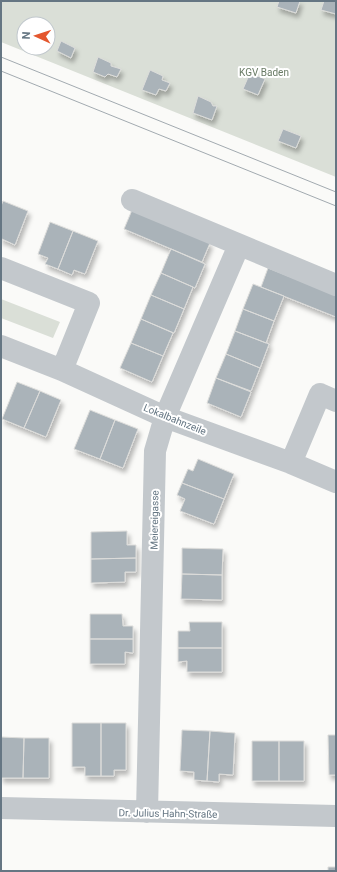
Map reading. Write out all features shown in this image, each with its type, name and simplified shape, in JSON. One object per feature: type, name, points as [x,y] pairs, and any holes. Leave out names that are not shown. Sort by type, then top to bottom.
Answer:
[{"type":"street","points":[[132,200],[336,285]]},
{"type":"street","name":"Meiereigasse","points":[[148,812],[155,451],[165,417],[239,245]]},
{"type":"street","points":[[1,268],[89,303],[62,370]]},
{"type":"street","name":"Lokalbahnzeile","points":[[1,346],[62,370],[165,417],[291,463],[336,482]]},
{"type":"street","points":[[291,463],[320,394],[336,401]]},
{"type":"street","name":"Dr. Julius Hahn-Straße","points":[[1,808],[336,816]]},
{"type":"green space","name":"KGV Baden","points":[[1,1],[336,1],[336,177],[36,56],[56,56],[56,16],[16,16],[16,48],[1,42]]},
{"type":"green space","points":[[1,299],[60,322],[53,338],[1,318]]},
{"type":"building","points":[[279,1],[300,1],[296,13],[277,7]]},
{"type":"building","points":[[324,1],[336,1],[336,14],[321,10]]},
{"type":"building","points":[[61,41],[75,48],[71,58],[57,51]]},
{"type":"building","points":[[98,57],[111,63],[111,66],[121,69],[117,77],[108,74],[105,77],[93,72]]},
{"type":"building","points":[[150,70],[163,76],[162,80],[170,83],[166,91],[159,89],[156,95],[142,90]]},
{"type":"building","points":[[250,73],[265,79],[258,95],[243,89]]},
{"type":"building","points":[[198,96],[211,102],[213,106],[217,106],[212,120],[193,113]]},
{"type":"building","points":[[283,129],[301,136],[296,148],[278,141]]},
{"type":"building","points":[[3,201],[28,211],[15,245],[2,239],[1,241],[1,206]]},
{"type":"building","points":[[132,210],[210,243],[202,262],[124,229]]},
{"type":"building","points":[[50,222],[73,231],[58,269],[45,264],[48,258],[38,254]]},
{"type":"building","points":[[73,231],[98,241],[85,274],[74,270],[72,275],[58,269]]},
{"type":"building","points":[[171,249],[205,264],[195,288],[161,273]]},
{"type":"building","points":[[268,268],[336,295],[336,317],[261,287]]},
{"type":"building","points":[[161,273],[193,287],[184,309],[151,295]]},
{"type":"building","points":[[253,284],[284,296],[274,321],[243,309]]},
{"type":"building","points":[[151,295],[184,309],[174,333],[141,319]]},
{"type":"building","points":[[243,309],[274,321],[266,343],[235,331]]},
{"type":"building","points":[[141,319],[173,333],[163,356],[131,343]]},
{"type":"building","points":[[235,331],[269,344],[260,368],[226,354]]},
{"type":"building","points":[[131,343],[163,356],[152,382],[120,368]]},
{"type":"building","points":[[226,354],[260,368],[251,391],[216,378]]},
{"type":"building","points":[[216,378],[251,392],[241,417],[207,403]]},
{"type":"building","points":[[17,382],[40,391],[24,428],[2,419]]},
{"type":"building","points":[[40,391],[61,400],[46,437],[24,428]]},
{"type":"building","points":[[90,410],[115,420],[100,459],[74,449]]},
{"type":"building","points":[[115,420],[138,429],[123,468],[100,459]]},
{"type":"building","points":[[198,459],[234,474],[224,499],[182,483],[188,469],[193,471]]},
{"type":"building","points":[[182,483],[224,499],[214,524],[180,511],[185,499],[177,495]]},
{"type":"building","points":[[127,531],[127,545],[136,545],[136,558],[91,559],[91,532]]},
{"type":"building","points":[[182,548],[223,549],[222,575],[182,574]]},
{"type":"building","points":[[136,558],[136,572],[125,572],[125,582],[91,583],[91,559]]},
{"type":"building","points":[[182,574],[222,575],[222,600],[181,599]]},
{"type":"building","points":[[90,614],[122,614],[123,626],[133,626],[133,639],[90,639]]},
{"type":"building","points":[[189,622],[222,622],[222,648],[178,648],[178,631],[190,631]]},
{"type":"building","points":[[90,639],[133,639],[133,653],[125,652],[125,664],[90,664]]},
{"type":"building","points":[[178,648],[222,648],[222,672],[187,672],[187,661],[178,662]]},
{"type":"building","points":[[72,723],[101,723],[101,776],[85,776],[85,767],[72,767]]},
{"type":"building","points":[[101,723],[126,723],[126,770],[114,770],[114,776],[101,776]]},
{"type":"building","points":[[182,730],[210,731],[207,781],[194,780],[194,772],[180,771]]},
{"type":"building","points":[[210,731],[235,733],[233,775],[219,774],[219,782],[207,781]]},
{"type":"building","points":[[328,735],[336,735],[336,775],[329,775]]},
{"type":"building","points":[[1,737],[24,738],[23,778],[1,778]]},
{"type":"building","points":[[24,738],[49,738],[49,778],[23,778]]},
{"type":"building","points":[[252,741],[279,741],[279,781],[252,781]]},
{"type":"building","points":[[279,741],[304,741],[304,781],[279,781]]},
{"type":"building","points":[[328,867],[336,867],[336,871],[328,871]]},
{"type":"tram line","points":[[1,57],[336,192]]},
{"type":"tram line","points":[[1,71],[336,206]]}]
